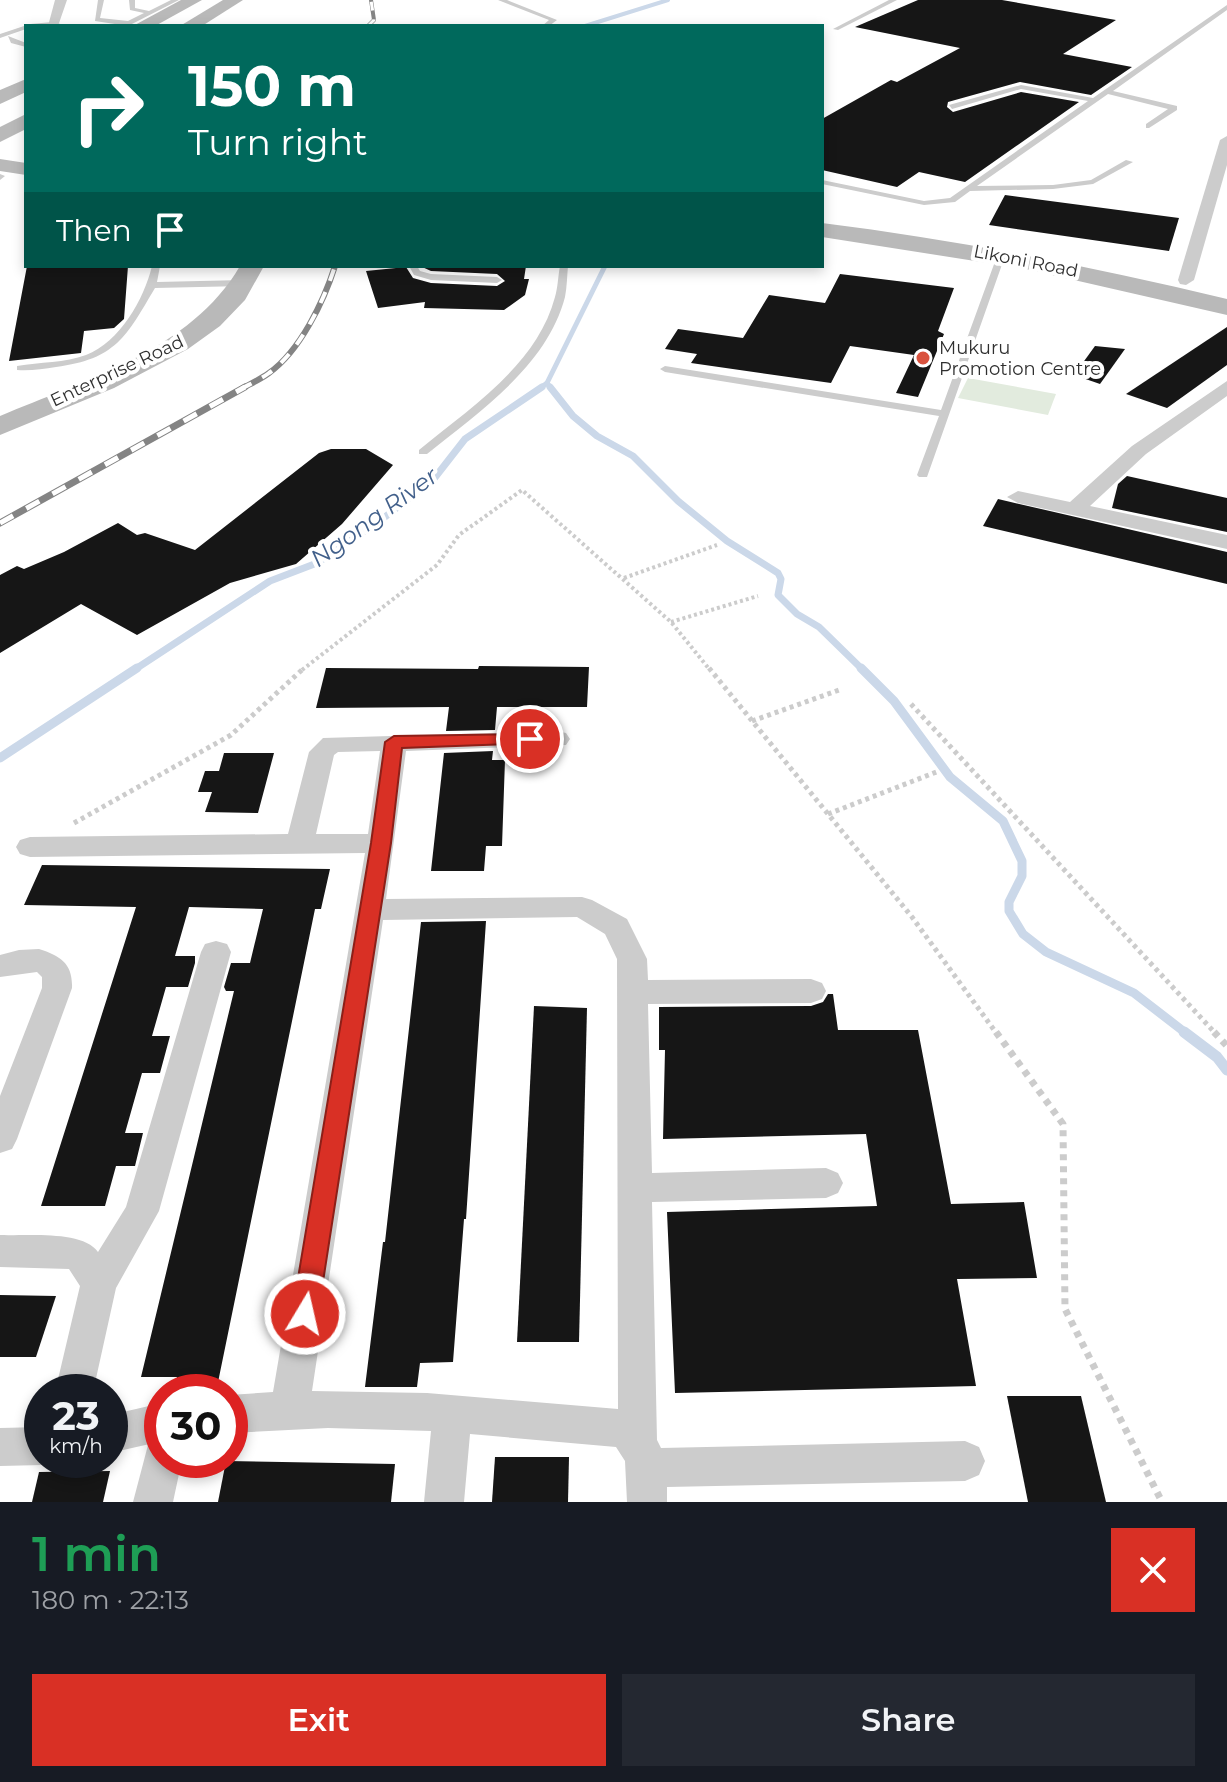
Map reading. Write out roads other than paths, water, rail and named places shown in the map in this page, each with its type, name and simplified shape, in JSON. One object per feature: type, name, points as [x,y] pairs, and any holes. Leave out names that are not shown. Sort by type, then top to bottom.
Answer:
[{"type":"main road","points":[[140,23],[194,0]]},
{"type":"main road","points":[[140,23],[206,0]]},
{"type":"main road","points":[[179,24],[225,0]]},
{"type":"main road","points":[[193,24],[235,0]]},
{"type":"main road","points":[[0,98],[24,86]]},
{"type":"main road","points":[[0,106],[24,94]]},
{"type":"main road","points":[[0,116],[24,104]]},
{"type":"main road","points":[[0,136],[24,121]]},
{"type":"main road","points":[[0,174],[24,169]]},
{"type":"main road","points":[[0,174],[24,180]]},
{"type":"main road","name":"Likoni Road","points":[[824,217],[1009,242],[1186,280],[1227,292]]},
{"type":"main road","name":"Likoni Road","points":[[824,230],[1001,256],[1104,276],[1227,307]]},
{"type":"main road","name":"Enterprise Road","points":[[0,426],[182,343],[219,314],[248,274]]},
{"type":"street","points":[[59,24],[61,0]]},
{"type":"street","points":[[1186,280],[1222,175],[1227,140]]},
{"type":"street","points":[[1074,509],[1139,450],[1227,387]]},
{"type":"street","points":[[1018,497],[1227,542]]},
{"type":"street","points":[[300,844],[322,752],[339,743],[557,739]]},
{"type":"street","points":[[290,1408],[381,843],[394,742]]},
{"type":"street","points":[[30,847],[381,843]]},
{"type":"street","points":[[369,910],[582,907],[617,927],[627,943],[632,959],[644,1470]]},
{"type":"street","points":[[78,1374],[99,1284],[142,1211],[216,952]]},
{"type":"street","points":[[0,966],[11,961],[50,963],[59,975],[57,988],[9,1090],[0,1139]]},
{"type":"street","points":[[633,992],[811,991]]},
{"type":"street","points":[[636,1188],[826,1183]]},
{"type":"street","points":[[0,1251],[79,1254],[99,1284]]},
{"type":"street","points":[[248,1412],[290,1408],[452,1414],[624,1429],[644,1470]]},
{"type":"street","points":[[444,1502],[452,1414]]},
{"type":"street","points":[[0,1447],[24,1446]]},
{"type":"street","points":[[644,1470],[965,1461]]},
{"type":"street","points":[[153,1502],[158,1478]]},
{"type":"lane","points":[[101,0],[97,20],[140,23],[162,3],[176,0]]},
{"type":"lane","points":[[132,0],[132,9],[140,23]]},
{"type":"lane","points":[[501,0],[554,20],[548,24]]},
{"type":"lane","points":[[836,29],[894,0]]},
{"type":"lane","points":[[824,182],[924,203],[952,200],[1227,7]]},
{"type":"lane","points":[[0,37],[24,28]]},
{"type":"lane","points":[[0,37],[24,37]]},
{"type":"lane","points":[[10,37],[13,42],[24,45]]},
{"type":"lane","points":[[952,107],[1015,87],[1095,100]]},
{"type":"lane","points":[[1106,91],[1174,108],[1149,126]]},
{"type":"lane","points":[[968,189],[1053,187],[1093,182],[1129,162]]},
{"type":"lane","points":[[923,475],[1001,256]]},
{"type":"lane","points":[[21,368],[96,357],[111,348],[152,285],[156,268]]},
{"type":"lane","points":[[414,268],[417,273],[431,277],[497,280]]},
{"type":"lane","points":[[423,452],[509,380],[533,354],[547,331],[562,292],[564,268]]},
{"type":"lane","points":[[152,285],[248,274]]},
{"type":"lane","points":[[665,369],[945,414]]},
{"type":"waterway","name":"Ngong River","points":[[591,24],[668,0]]},
{"type":"waterway","name":"Ngong River","points":[[547,383],[604,268]]},
{"type":"waterway","name":"Ngong River","points":[[539,389],[547,383]]},
{"type":"waterway","name":"Ngong River","points":[[547,383],[551,389]]},
{"type":"waterway","name":"Ngong River","points":[[134,670],[270,581],[317,563],[381,520],[433,480],[465,439],[542,387]]},
{"type":"waterway","points":[[550,387],[573,416],[597,436],[633,456],[678,501],[727,541],[778,573],[781,579],[778,595],[797,614],[819,627],[863,670]]},
{"type":"waterway","name":"Ngong River","points":[[0,758],[137,668]]},
{"type":"waterway","points":[[863,670],[894,701],[950,777],[1003,821],[1022,861],[1022,876],[1009,902],[1009,911],[1023,934],[1046,952],[1134,993],[1187,1034]]},
{"type":"waterway","points":[[1184,1032],[1217,1057],[1227,1070]]},
{"type":"railway","points":[[370,24],[374,20],[371,0]]},
{"type":"railway","points":[[241,389],[269,373],[291,352],[317,309],[334,268]]},
{"type":"railway","points":[[0,523],[245,387]]},
{"type":"place","name":"Mukuru Promotion Centre","points":[[923,358]]}]
